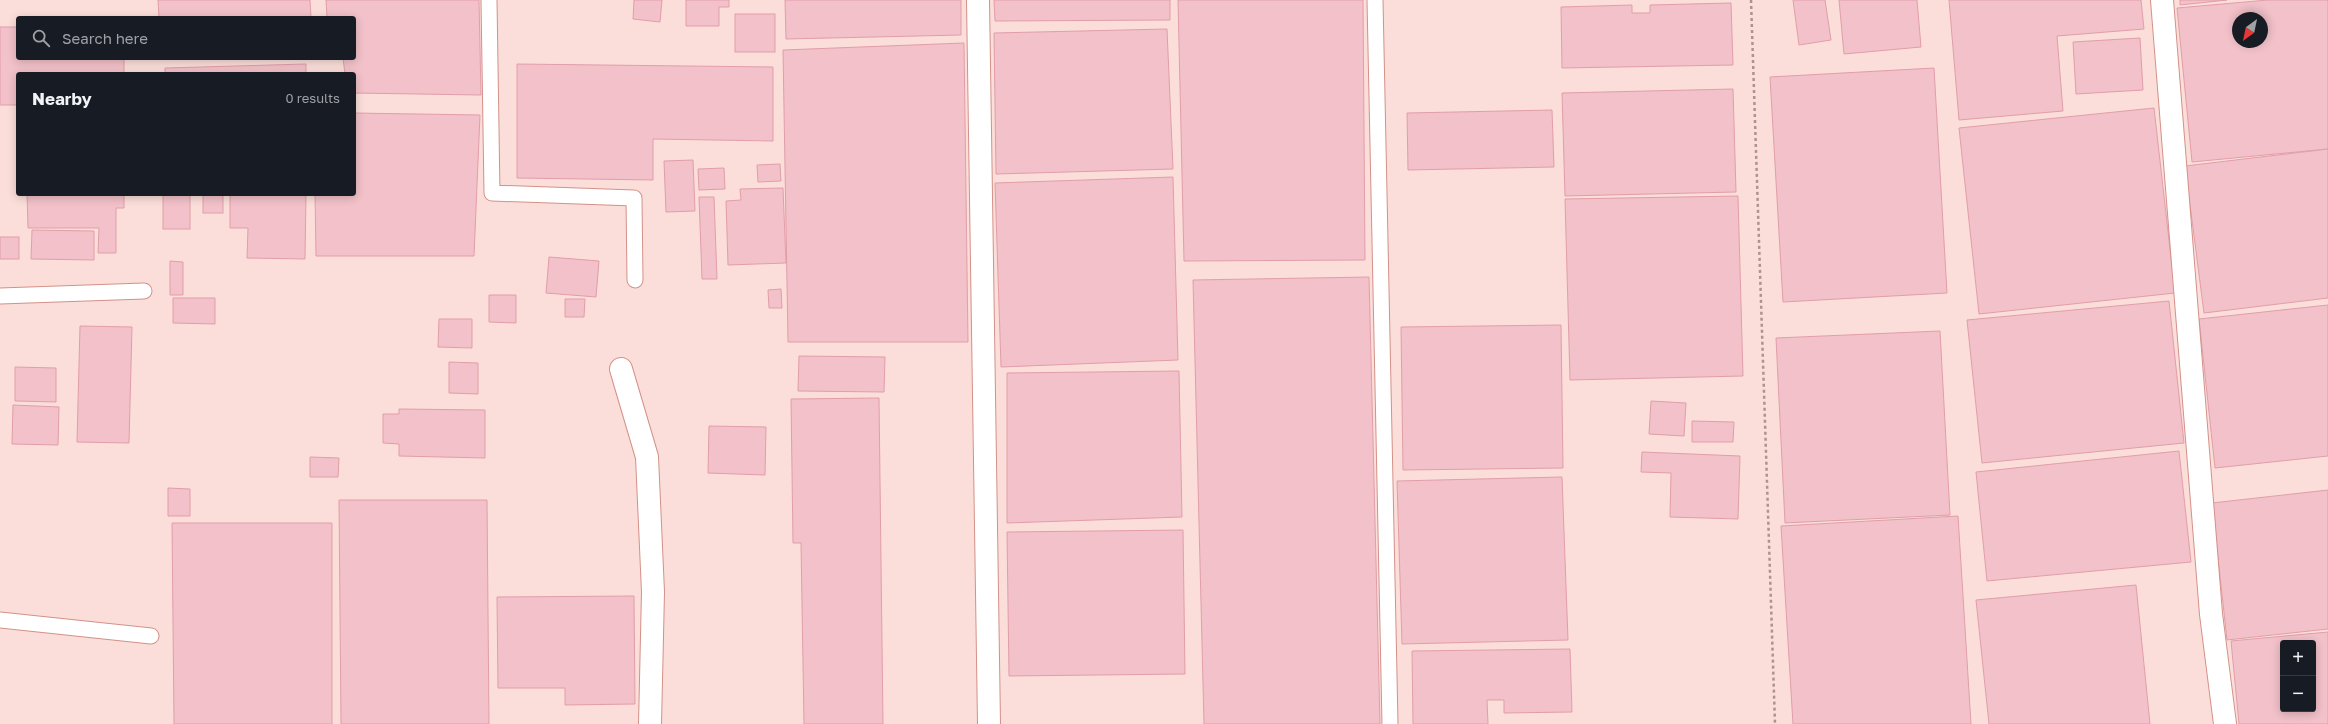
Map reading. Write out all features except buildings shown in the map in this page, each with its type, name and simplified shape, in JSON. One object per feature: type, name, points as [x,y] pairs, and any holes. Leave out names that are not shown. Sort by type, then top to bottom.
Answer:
[{"type":"street","points":[[978,0],[989,724]]},
{"type":"street","points":[[2162,0],[2210,606],[2225,724]]},
{"type":"street","points":[[621,369],[646,457],[653,592],[650,724]]},
{"type":"lane","points":[[489,0],[492,193],[634,198],[635,280]]},
{"type":"lane","points":[[1375,0],[1390,724]]},
{"type":"lane","points":[[0,296],[144,291]]},
{"type":"lane","points":[[0,620],[151,636]]},
{"type":"path","points":[[1751,0],[1775,724]]}]
